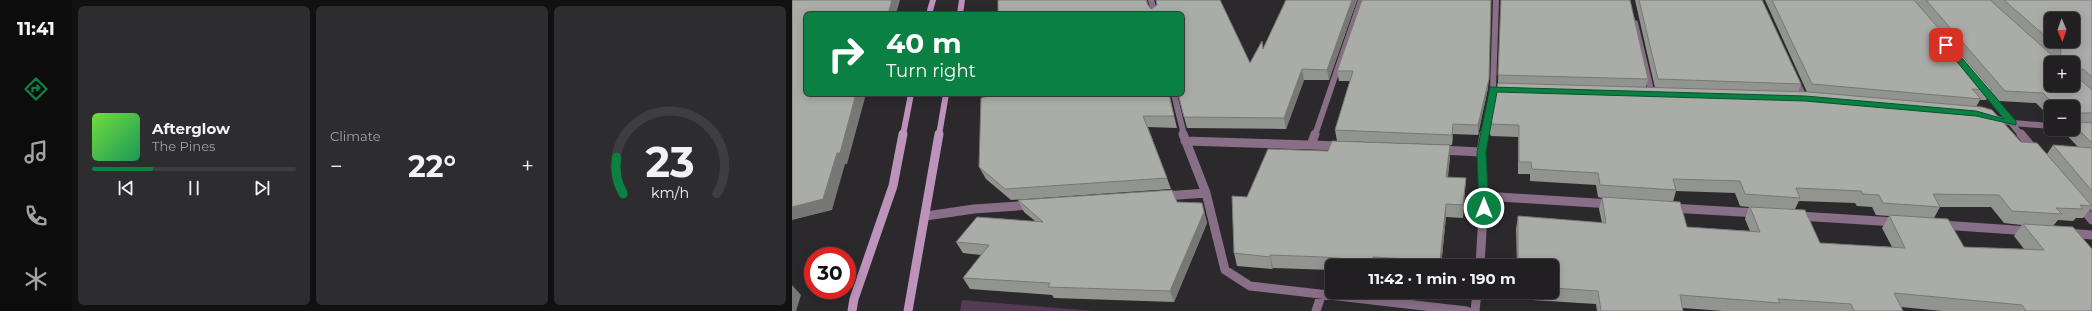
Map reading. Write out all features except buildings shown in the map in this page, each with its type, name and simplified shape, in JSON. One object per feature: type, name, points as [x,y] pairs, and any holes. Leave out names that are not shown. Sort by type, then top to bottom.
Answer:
[{"type":"main road","points":[[930,12],[933,0]]},
{"type":"main road","points":[[960,12],[962,0]]},
{"type":"main road","points":[[852,311],[854,299],[893,186],[911,96]]},
{"type":"main road","points":[[908,311],[926,216],[946,96]]},
{"type":"street","points":[[1152,0],[1155,12]]},
{"type":"street","points":[[1311,145],[1361,0]]},
{"type":"street","points":[[1480,259],[1484,196],[1481,152],[1497,89],[1496,0]]},
{"type":"street","points":[[1633,14],[1652,94]]},
{"type":"street","points":[[1792,70],[1805,99]]},
{"type":"street","points":[[1978,82],[2013,123],[2040,158]]},
{"type":"street","points":[[1174,96],[1185,142],[1206,193],[1225,270],[1250,286],[1321,296],[1467,311]]},
{"type":"street","points":[[1984,116],[2013,123],[2044,125]]},
{"type":"street","points":[[1185,142],[1350,147]]},
{"type":"street","points":[[1435,150],[1481,152]]},
{"type":"street","points":[[1158,196],[1206,193]]},
{"type":"street","points":[[1484,196],[1619,204]]},
{"type":"street","points":[[2072,196],[2092,220]]},
{"type":"street","points":[[926,216],[974,209],[1038,204]]},
{"type":"street","points":[[1658,207],[1768,214]]},
{"type":"street","points":[[1792,215],[1903,222]]},
{"type":"street","points":[[1934,224],[2037,231]]},
{"type":"street","points":[[2060,233],[2092,235]]},
{"type":"street","points":[[1316,311],[1321,296]]},
{"type":"street","points":[[1475,311],[1476,299]]},
{"type":"shaded area","points":[[962,300],[1094,311],[960,311]]},
{"type":"route","points":[[1484,208],[1481,152],[1493,89],[1805,99],[1976,114],[2013,123],[1946,45]]}]
